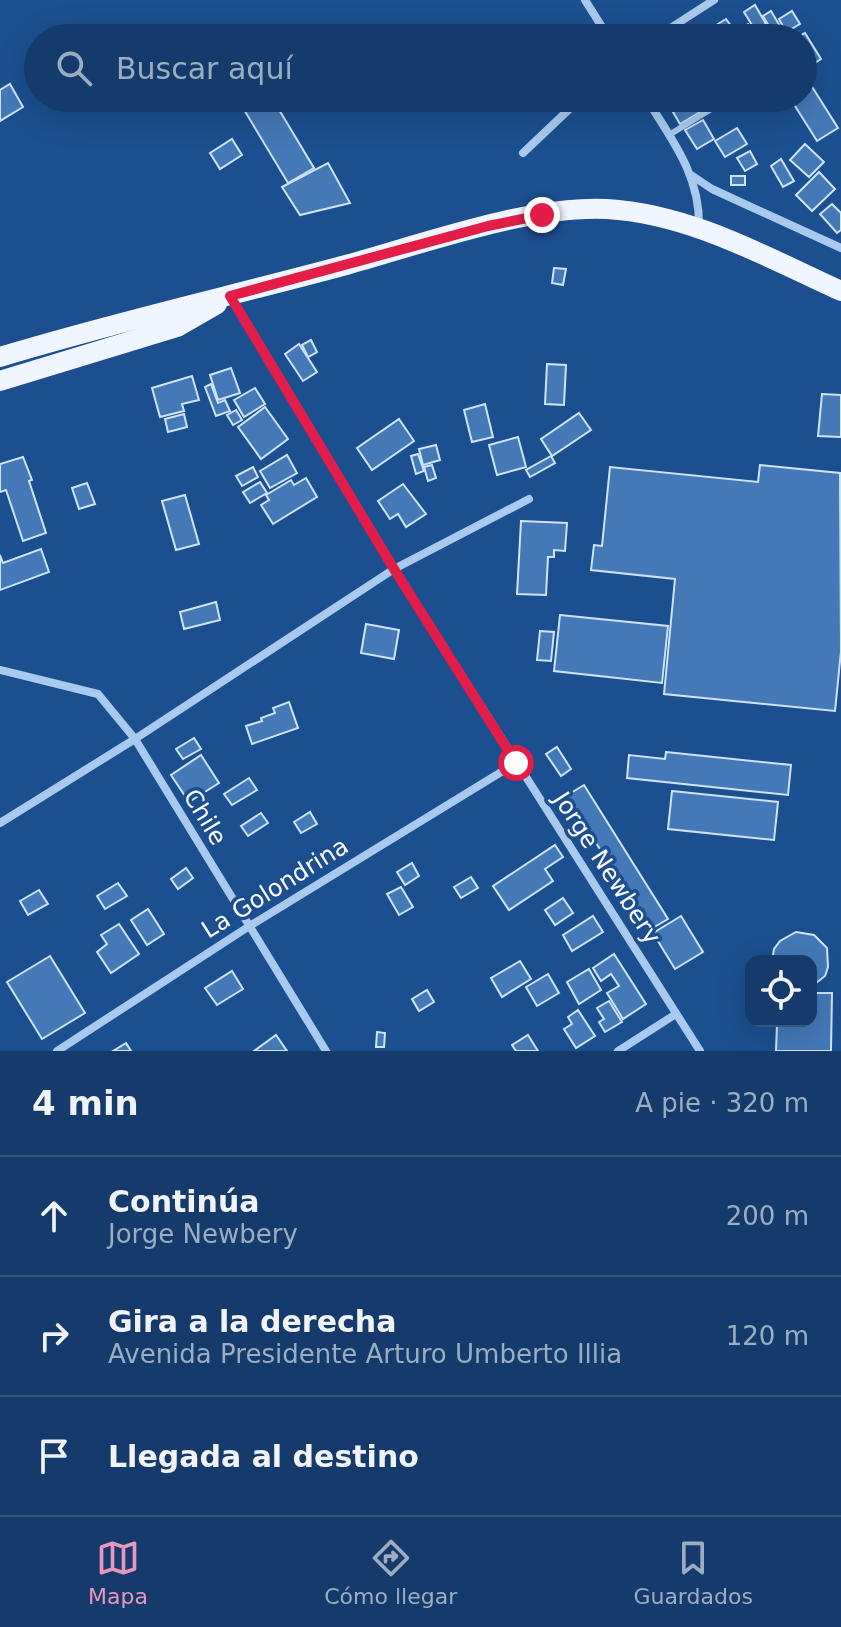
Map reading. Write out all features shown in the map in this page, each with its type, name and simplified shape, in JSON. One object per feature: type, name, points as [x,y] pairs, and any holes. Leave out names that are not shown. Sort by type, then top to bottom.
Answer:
[{"type":"main road","points":[[0,357],[171,308],[230,296],[488,226],[575,209],[630,212],[699,227],[841,291]]},
{"type":"main road","points":[[0,381],[177,327],[230,296]]},
{"type":"street","points":[[585,0],[600,24]]},
{"type":"street","points":[[677,24],[714,0]]},
{"type":"street","points":[[523,153],[566,112]]},
{"type":"street","points":[[655,112],[691,175],[699,203],[699,227]]},
{"type":"street","points":[[691,175],[712,189],[841,248]]},
{"type":"street","name":"Jorge Newbery","points":[[230,296],[394,569],[700,1051]]},
{"type":"street","points":[[0,823],[135,739],[394,569],[529,499]]},
{"type":"street","name":"Chile","points":[[0,670],[98,694],[135,739],[326,1051]]},
{"type":"street","name":"La Golondrina","points":[[57,1051],[248,927],[516,763]]},
{"type":"street","points":[[618,1051],[676,1014]]},
{"type":"lane","points":[[669,135],[706,112]]},
{"type":"building","points":[[755,5],[766,24],[751,24],[744,12]]},
{"type":"building","points":[[771,11],[779,24],[768,24],[763,16]]},
{"type":"building","points":[[792,11],[800,24],[782,24],[779,19]]},
{"type":"building","points":[[10,84],[23,107],[0,121],[0,90]]},
{"type":"building","points":[[817,95],[838,128],[817,141],[799,112],[817,112]]},
{"type":"building","points":[[245,112],[280,112],[314,168],[288,183]]},
{"type":"building","points":[[673,112],[700,112],[680,124]]},
{"type":"building","points":[[703,120],[714,139],[697,149],[685,130]]},
{"type":"building","points":[[737,128],[747,144],[725,157],[715,141]]},
{"type":"building","points":[[232,139],[242,155],[220,169],[210,153]]},
{"type":"building","points":[[805,144],[824,162],[809,177],[790,160]]},
{"type":"building","points":[[750,151],[757,164],[745,171],[737,158]]},
{"type":"building","points":[[781,159],[794,181],[783,187],[771,166]]},
{"type":"building","points":[[328,163],[350,203],[300,215],[282,187]]},
{"type":"building","points":[[819,172],[835,189],[812,211],[796,195]]},
{"type":"building","points":[[731,176],[745,176],[745,185],[731,185]]},
{"type":"building","points":[[832,204],[841,213],[841,230],[837,233],[820,214]]},
{"type":"building","points":[[554,268],[566,269],[563,285],[552,283]]},
{"type":"building","points":[[311,340],[317,352],[308,357],[302,345]]},
{"type":"building","points":[[299,344],[317,372],[303,381],[285,354]]},
{"type":"building","points":[[547,364],[566,365],[564,405],[545,404]]},
{"type":"building","points":[[231,368],[240,393],[218,400],[210,375]]},
{"type":"building","points":[[192,376],[199,400],[182,404],[184,411],[160,417],[152,388]]},
{"type":"building","points":[[211,384],[218,403],[225,400],[230,411],[216,416],[205,387]]},
{"type":"building","points":[[255,388],[265,404],[244,417],[234,400]]},
{"type":"building","points":[[822,394],[841,395],[841,437],[818,436]]},
{"type":"building","points":[[485,404],[493,437],[472,442],[464,410]]},
{"type":"building","points":[[265,407],[288,439],[261,459],[238,427]]},
{"type":"building","points":[[236,410],[242,420],[233,425],[227,415]]},
{"type":"building","points":[[579,413],[591,430],[552,456],[541,439]]},
{"type":"building","points":[[184,414],[187,427],[168,432],[165,419]]},
{"type":"building","points":[[399,419],[414,441],[372,470],[357,448]]},
{"type":"building","points":[[518,437],[526,467],[497,475],[489,445]]},
{"type":"building","points":[[436,445],[440,460],[423,465],[419,449]]},
{"type":"building","points":[[418,454],[424,471],[416,474],[411,456]]},
{"type":"building","points":[[287,455],[297,473],[270,488],[260,471]]},
{"type":"building","points":[[551,456],[555,463],[530,477],[526,470]]},
{"type":"building","points":[[23,457],[46,533],[23,541],[6,490],[0,492],[0,464]]},
{"type":"building","points":[[432,465],[436,478],[428,481],[424,467]]},
{"type":"building","points":[[760,465],[840,473],[841,651],[835,711],[664,694],[675,579],[591,570],[594,545],[602,546],[610,467],[758,482]]},
{"type":"building","points":[[253,467],[258,477],[242,486],[236,476]]},
{"type":"building","points":[[306,478],[317,497],[273,524],[261,505],[269,500],[266,495],[291,480],[294,485]]},
{"type":"building","points":[[260,482],[267,493],[250,503],[243,492]]},
{"type":"building","points":[[87,483],[95,504],[79,509],[72,488]]},
{"type":"building","points":[[403,484],[426,514],[406,527],[398,514],[390,519],[378,501]]},
{"type":"building","points":[[185,495],[199,544],[176,550],[162,501]]},
{"type":"building","points":[[521,521],[567,523],[565,551],[554,550],[554,557],[548,557],[546,595],[517,594]]},
{"type":"building","points":[[41,549],[49,572],[0,590],[0,555],[3,563]]},
{"type":"building","points":[[216,602],[220,620],[184,629],[180,612]]},
{"type":"building","points":[[560,615],[668,626],[662,683],[554,671]]},
{"type":"building","points":[[366,624],[399,630],[394,659],[361,653]]},
{"type":"building","points":[[540,631],[554,632],[551,661],[537,660]]},
{"type":"building","points":[[289,702],[298,728],[252,744],[246,726],[262,721],[261,718],[275,713],[273,708]]},
{"type":"building","points":[[194,738],[201,749],[183,759],[176,749]]},
{"type":"building","points":[[557,747],[571,769],[561,776],[546,754]]},
{"type":"building","points":[[666,752],[791,765],[788,795],[627,778],[629,755],[665,759]]},
{"type":"building","points":[[201,755],[219,783],[189,802],[171,775]]},
{"type":"building","points":[[249,778],[257,790],[232,805],[224,794]]},
{"type":"building","points":[[584,785],[668,919],[651,929],[566,796]]},
{"type":"building","points":[[672,791],[778,802],[774,840],[668,829]]},
{"type":"building","points":[[310,812],[317,824],[301,833],[294,822]]},
{"type":"building","points":[[261,813],[268,823],[248,836],[241,826]]},
{"type":"building","points":[[555,845],[563,857],[545,869],[553,881],[509,910],[493,886]]},
{"type":"building","points":[[412,863],[419,876],[405,885],[397,872]]},
{"type":"building","points":[[186,868],[193,878],[178,889],[171,879]]},
{"type":"building","points":[[471,877],[478,888],[461,898],[454,887]]},
{"type":"building","points":[[118,883],[127,896],[105,909],[97,896]]},
{"type":"building","points":[[401,887],[413,907],[399,915],[387,894]]},
{"type":"building","points":[[39,890],[48,904],[28,915],[20,901]]},
{"type":"building","points":[[563,898],[573,913],[555,925],[545,910]]},
{"type":"building","points":[[148,909],[164,934],[147,945],[131,920]]},
{"type":"building","points":[[593,916],[603,932],[572,951],[563,935]]},
{"type":"building","points":[[681,916],[703,952],[675,969],[653,933]]},
{"type":"building","points":[[119,924],[139,954],[111,973],[97,952],[107,944],[101,935]]},
{"type":"building","points":[[796,932],[814,935],[827,948],[825,976],[817,982],[817,955],[773,955],[780,941]]},
{"type":"building","points":[[614,954],[646,1004],[623,1019],[607,993],[619,986],[611,974],[601,981],[593,968]]},
{"type":"building","points":[[50,956],[85,1013],[42,1039],[7,982]]},
{"type":"building","points":[[520,961],[531,979],[502,997],[491,978]]},
{"type":"building","points":[[589,969],[601,990],[579,1004],[567,982]]},
{"type":"building","points":[[232,971],[243,989],[217,1005],[205,988]]},
{"type":"building","points":[[548,974],[559,993],[537,1006],[526,987]]},
{"type":"building","points":[[427,990],[434,1002],[419,1011],[412,999]]},
{"type":"building","points":[[817,993],[832,993],[831,1051],[776,1051],[777,1027],[817,1027]]},
{"type":"building","points":[[609,1001],[622,1022],[605,1032],[599,1022],[604,1019],[597,1008]]},
{"type":"building","points":[[578,1010],[595,1036],[576,1048],[564,1029],[572,1024],[568,1017]]},
{"type":"building","points":[[377,1032],[385,1033],[384,1047],[376,1047]]},
{"type":"building","points":[[276,1035],[287,1051],[254,1051]]},
{"type":"building","points":[[528,1035],[538,1051],[516,1051],[512,1045]]},
{"type":"building","points":[[126,1043],[131,1051],[113,1051]]},
{"type":"route","points":[[516,763],[394,569],[230,296],[488,226],[542,215]]}]
